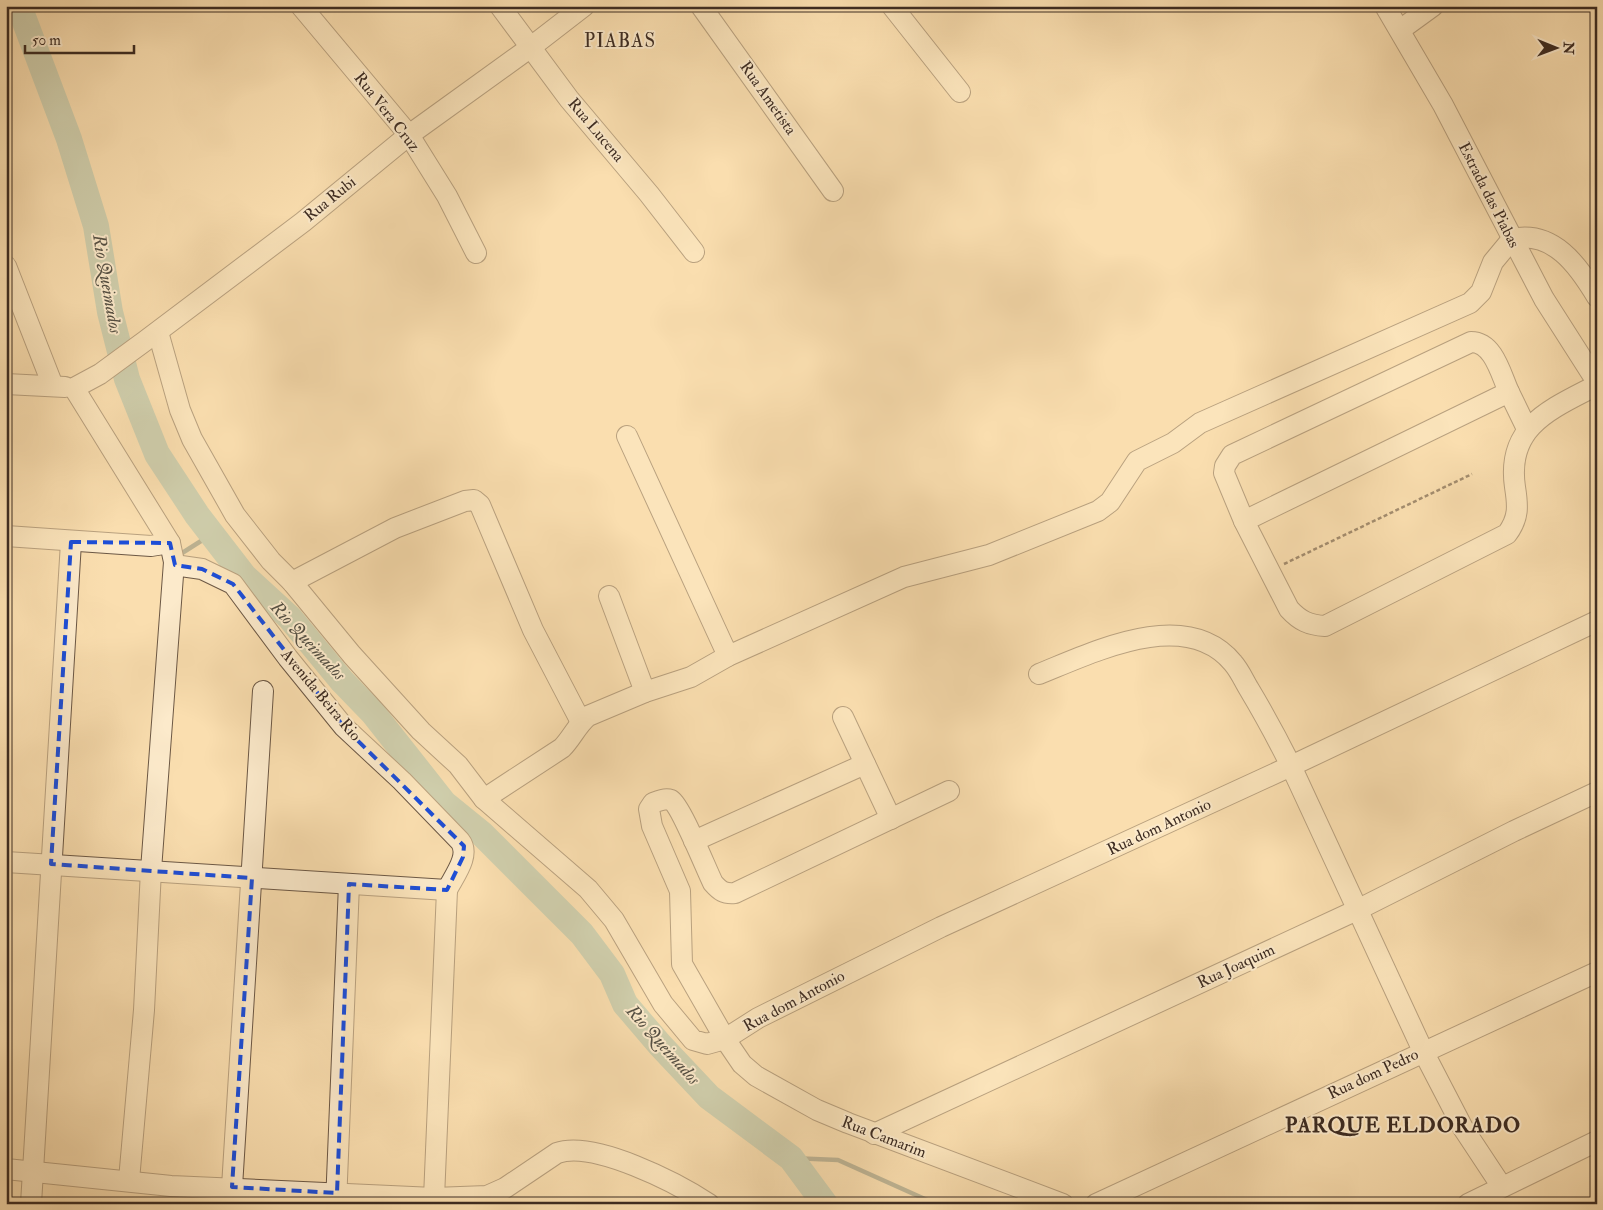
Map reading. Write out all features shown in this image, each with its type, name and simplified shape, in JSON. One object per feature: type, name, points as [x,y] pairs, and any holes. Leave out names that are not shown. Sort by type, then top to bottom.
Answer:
[{"type":"street","name":"Rua Vera Cruz","points":[[301,6],[409,135],[447,196],[476,253]]},
{"type":"street","name":"Rua Lucena","points":[[500,6],[569,99],[626,165],[694,252]]},
{"type":"street","name":"Rua Rubi","points":[[74,388],[100,374],[151,336],[303,222],[409,135],[531,47],[584,6]]},
{"type":"street","name":"Rua Ametista","points":[[701,6],[833,191]]},
{"type":"street","points":[[892,6],[960,92]]},
{"type":"street","name":"Estrada das Piabas","points":[[1385,6],[1442,105],[1544,298],[1597,384]]},
{"type":"street","points":[[1400,30],[1433,6]]},
{"type":"street","points":[[484,799],[562,748],[571,740],[581,722],[588,716],[645,692],[691,677],[728,656],[904,577],[990,555],[1098,511],[1110,502],[1137,461],[1173,443],[1200,423],[1470,303],[1480,292],[1493,262],[1512,238],[1524,236],[1549,241],[1579,267],[1597,297]]},
{"type":"street","points":[[6,266],[53,386]]},
{"type":"street","points":[[151,336],[180,410],[205,464],[235,515],[271,561],[292,582],[352,655],[422,731],[458,765],[484,799],[588,889],[614,920],[663,1004],[694,1040],[707,1044],[725,1039]]},
{"type":"street","points":[[1527,429],[1491,353],[1481,344],[1472,342],[1232,455],[1225,466],[1224,473],[1244,521],[1289,609],[1298,619],[1310,625],[1325,626],[1507,534],[1518,516],[1514,458],[1527,429],[1539,418],[1597,384]]},
{"type":"street","points":[[6,384],[74,388],[173,556],[151,870],[144,1010],[130,1180]]},
{"type":"street","points":[[1244,521],[1509,392]]},
{"type":"street","points":[[626,436],[728,656]]},
{"type":"street","points":[[292,582],[395,528],[465,500],[474,500],[480,505],[533,630],[581,722]]},
{"type":"street","points":[[6,536],[71,547],[151,546],[173,556]]},
{"type":"street","points":[[31,1204],[71,547]]},
{"type":"street","name":"Avenida Beira Rio","points":[[173,556],[233,584],[288,658],[344,727],[402,781],[460,841],[464,846],[463,857],[447,890]]},
{"type":"street","points":[[609,596],[645,692]]},
{"type":"street","name":"Rua dom Antonio","points":[[725,1039],[758,1018],[916,940],[1291,766],[1597,621]]},
{"type":"street","points":[[1039,674],[1110,646],[1180,634],[1207,642],[1233,663],[1270,724],[1291,766],[1423,1051],[1463,1128],[1502,1188]]},
{"type":"street","points":[[232,1187],[263,690]]},
{"type":"street","points":[[843,717],[891,820]]},
{"type":"street","points":[[865,764],[694,841],[712,883],[720,892],[735,893],[949,791]]},
{"type":"street","name":"Rua Joaquim","points":[[874,1134],[1357,910],[1514,831],[1597,792]]},
{"type":"street","name":"Rua Camarim","points":[[694,841],[673,802],[669,799],[652,803],[649,809],[652,826],[680,891],[682,964],[725,1039],[742,1064],[768,1084],[817,1110],[874,1134],[1063,1204]]},
{"type":"street","points":[[6,862],[447,890],[432,1201]]},
{"type":"street","points":[[336,1199],[349,884]]},
{"type":"street","name":"Rua dom Pedro","points":[[1096,1204],[1597,972]]},
{"type":"street","points":[[1468,1204],[1597,1141]]},
{"type":"street","points":[[6,1169],[130,1180],[171,1186],[232,1187],[336,1199],[432,1201],[487,1196],[505,1188],[557,1153],[567,1150],[578,1150],[630,1164],[686,1189],[709,1204]]},
{"type":"path","points":[[1268,571],[1472,474]]},
{"type":"highlighted area","points":[[71,542],[170,543],[175,565],[202,569],[233,584],[344,727],[464,846],[463,857],[447,890],[349,884],[337,1193],[232,1187],[252,878],[51,864]]},
{"type":"waterway","name":"Rio Queimados","points":[[19,6],[69,139],[96,226],[110,312],[127,379],[157,454],[197,515],[244,576],[290,618],[342,681],[373,713],[444,803],[481,833],[582,934],[612,974],[625,1004],[660,1045],[709,1097],[791,1158],[825,1204]]},
{"type":"waterway","points":[[179,555],[212,534]]},
{"type":"waterway","points":[[791,1158],[838,1160],[936,1204]]},
{"type":"district","name":"PIABAS","points":[[620,41]]},
{"type":"district","name":"PARQUE ELDORADO","points":[[1403,1125]]}]
